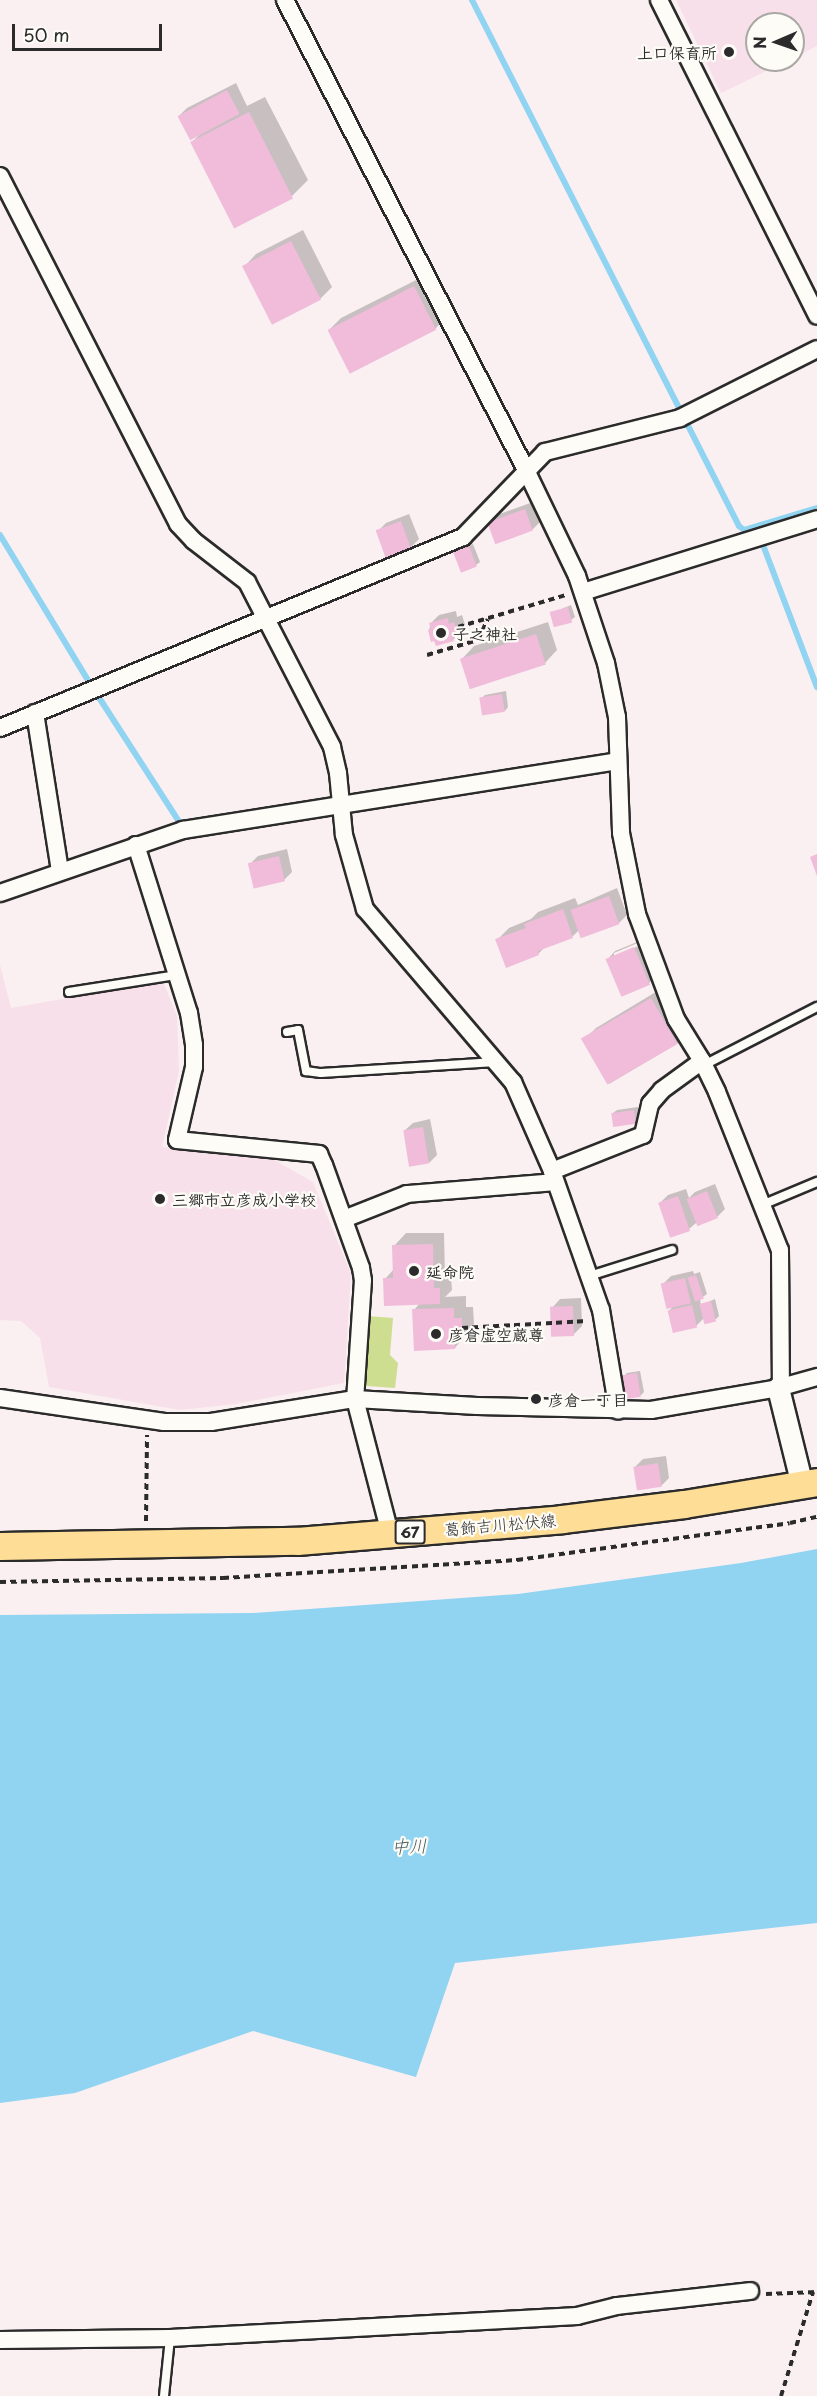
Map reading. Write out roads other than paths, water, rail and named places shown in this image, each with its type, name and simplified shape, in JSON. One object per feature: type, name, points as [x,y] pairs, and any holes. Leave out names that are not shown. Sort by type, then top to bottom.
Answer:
[{"type":"main road","name":"葛飾吉川松伏線","points":[[0,1546],[297,1541],[562,1519],[684,1504],[810,1483]]},
{"type":"street","points":[[285,0],[526,470],[582,591],[606,663],[617,717],[621,833],[634,905],[676,1019],[703,1063],[780,1250],[780,1388],[810,1483]]},
{"type":"street","points":[[659,0],[817,316]]},
{"type":"street","points":[[0,176],[178,524],[194,541],[247,582],[332,747],[344,835],[365,909],[513,1082],[554,1177],[589,1276],[603,1320],[618,1411]]},
{"type":"street","points":[[0,728],[266,616],[463,537],[545,452],[680,418],[817,349]]},
{"type":"street","points":[[582,591],[817,519]]},
{"type":"street","points":[[35,713],[60,871]]},
{"type":"street","points":[[0,893],[183,830],[618,761]]},
{"type":"street","points":[[136,845],[189,1013],[194,1067],[177,1140],[319,1154],[344,1219],[363,1280],[355,1399],[390,1533]]},
{"type":"street","points":[[344,1219],[407,1194],[554,1177],[644,1135],[650,1104],[663,1090],[703,1063]]},
{"type":"street","points":[[0,1398],[164,1422],[235,1420],[355,1399],[618,1411],[678,1407],[780,1388],[817,1377]]},
{"type":"street","points":[[0,2340],[170,2338],[577,2316],[617,2306],[750,2291]]},
{"type":"lane","points":[[69,992],[176,975]]},
{"type":"lane","points":[[703,1063],[817,1007]]},
{"type":"lane","points":[[286,1032],[298,1030],[306,1071],[313,1072],[496,1062]]},
{"type":"lane","points":[[762,1205],[817,1182]]},
{"type":"lane","points":[[589,1276],[672,1250]]},
{"type":"lane","points":[[164,2396],[170,2338]]},
{"type":"water","name":"中川","points":[[817,1549],[817,1923],[455,1963],[416,2077],[253,2031],[75,2093],[0,2103],[0,1615],[253,1613],[518,1594],[741,1563]]},
{"type":"waterway","points":[[472,0],[739,526],[763,545],[817,687]]},
{"type":"waterway","points":[[744,530],[817,508]]},
{"type":"waterway","points":[[0,535],[89,682],[180,823]]},
{"type":"place","name":"上口保育所","points":[[729,52]]},
{"type":"place","name":"子之神社","points":[[441,633]]},
{"type":"place","name":"三郷市立彦成小学校","points":[[160,1199]]},
{"type":"place","name":"延命院","points":[[414,1271]]},
{"type":"place","name":"彦倉虚空蔵尊","points":[[436,1334]]},
{"type":"place","name":"彦倉一丁目","points":[[536,1399]]}]
